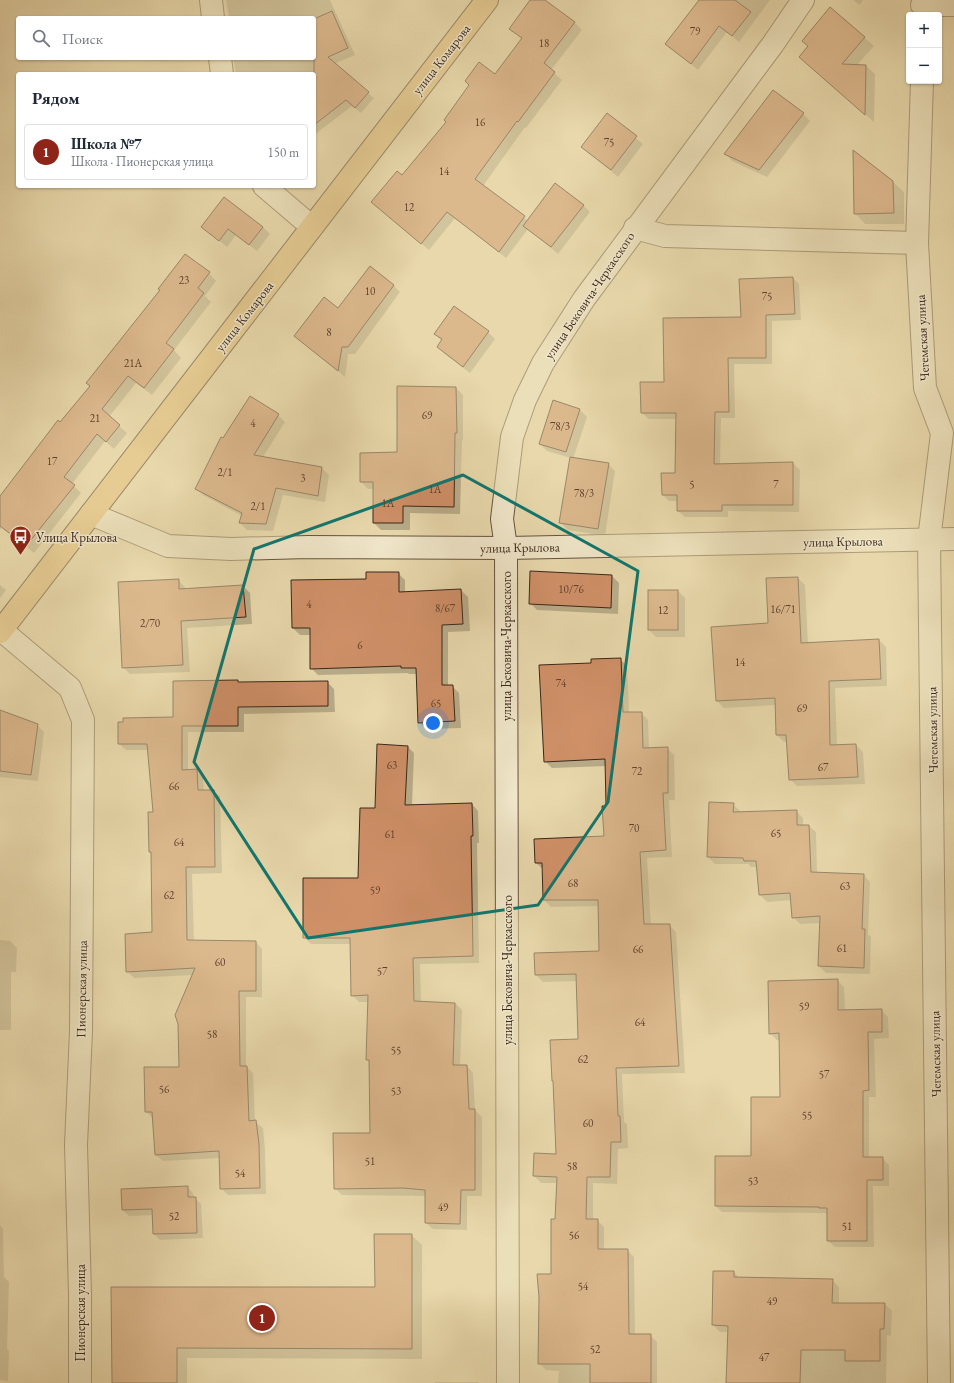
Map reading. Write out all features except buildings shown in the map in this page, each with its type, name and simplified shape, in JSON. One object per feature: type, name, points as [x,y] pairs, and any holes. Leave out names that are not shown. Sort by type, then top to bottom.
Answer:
[{"type":"main road","name":"улица Комарова","points":[[1,631],[486,0]]},
{"type":"street","points":[[211,0],[213,16]]},
{"type":"street","name":"улица Бековича-Черкасского","points":[[508,1383],[506,548],[502,519],[512,437],[525,400],[543,363],[584,298],[773,44],[803,0]]},
{"type":"street","points":[[922,7],[954,5]]},
{"type":"street","points":[[220,60],[222,72]]},
{"type":"street","name":"Чегемская улица","points":[[922,84],[917,243],[925,388],[948,432],[929,540],[939,1383]]},
{"type":"street","points":[[266,188],[312,227]]},
{"type":"street","points":[[635,228],[665,236],[917,243]]},
{"type":"street","name":"улица Крылова","points":[[92,514],[168,546],[231,549],[308,547],[506,548],[954,539]]},
{"type":"street","name":"Пионерская улица","points":[[1,631],[70,688],[83,720],[81,1031],[76,1145],[80,1295],[80,1383]]},
{"type":"highlighted area","points":[[463,475],[638,571],[608,802],[538,905],[308,938],[194,762],[254,549]]},
{"type":"place","name":"Улица Крылова","points":[[21,556]]},
{"type":"place","name":"Школа №7","points":[[262,1318]]}]
